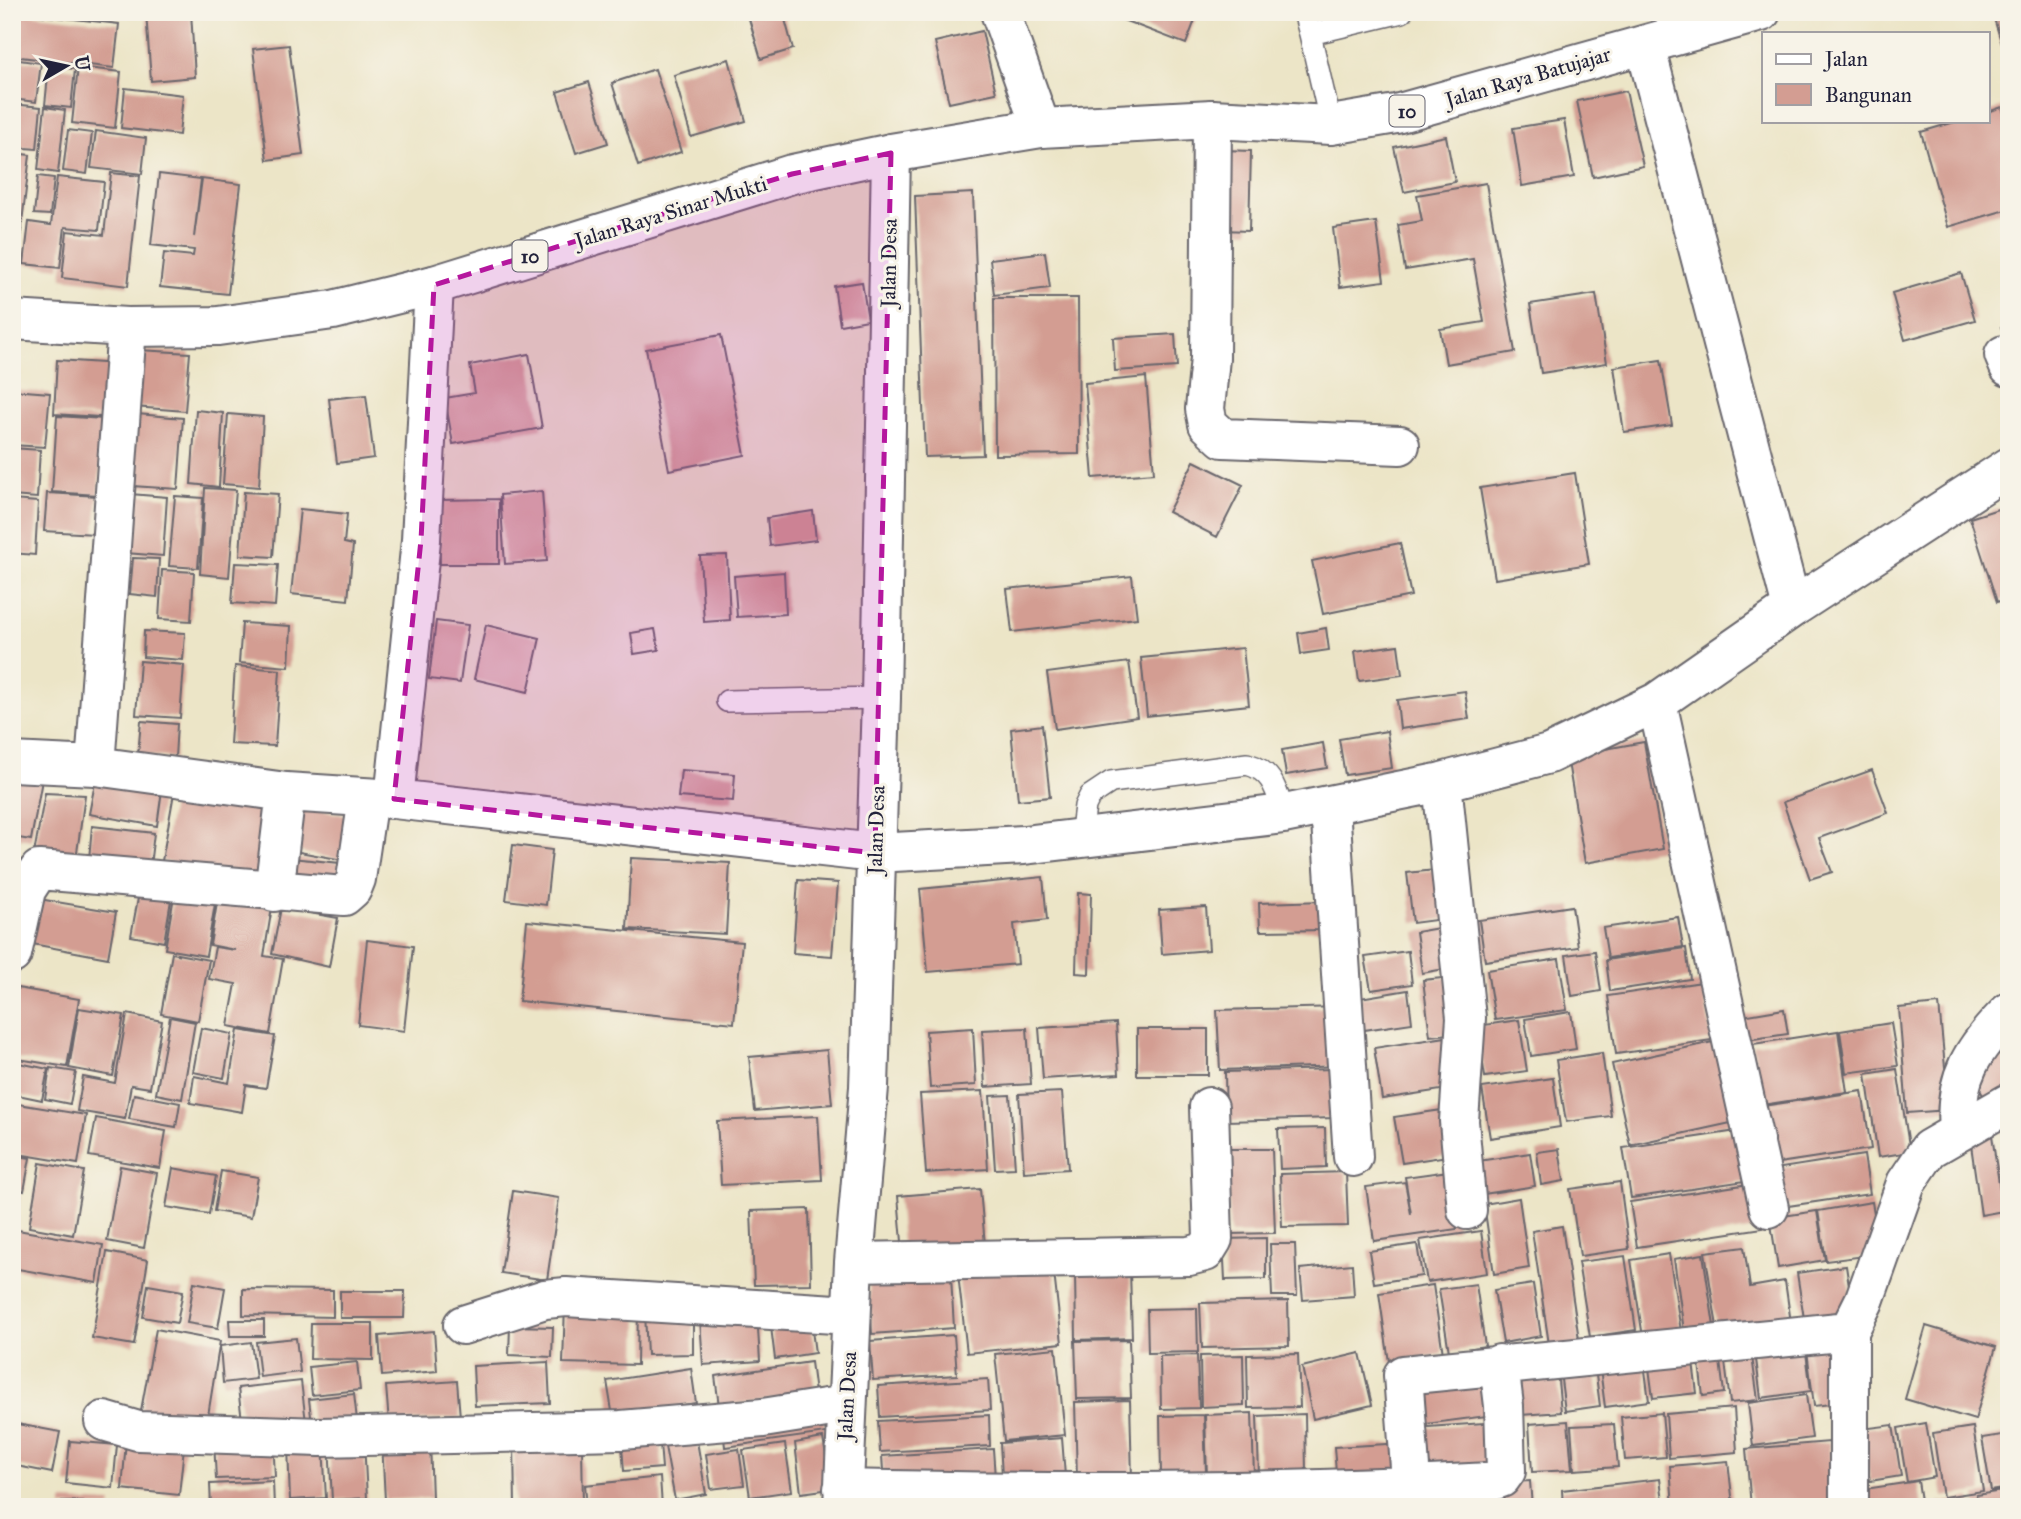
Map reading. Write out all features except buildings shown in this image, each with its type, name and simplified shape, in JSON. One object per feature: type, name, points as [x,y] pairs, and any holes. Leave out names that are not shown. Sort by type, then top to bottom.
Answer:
[{"type":"main road","points":[[1000,12],[1041,128]]},
{"type":"main road","name":"Jalan Raya Batujajar","points":[[1041,128],[1212,119],[1331,125],[1396,114],[1645,45],[1693,21],[1761,12]]},
{"type":"main road","points":[[1645,45],[1792,608]]},
{"type":"main road","points":[[1212,119],[1210,358],[1205,409],[1208,424],[1223,438],[1400,445]]},
{"type":"main road","name":"Jalan Raya Sinar Mukti","points":[[12,320],[127,327],[218,326],[333,310],[435,285],[792,174],[891,153],[1041,128]]},
{"type":"main road","name":"Jalan Desa","points":[[843,1498],[845,1405],[854,1262],[869,1087],[881,698],[891,153]]},
{"type":"main road","points":[[12,954],[26,890],[39,870],[274,892],[344,896],[352,889],[381,799],[421,540],[435,285]]},
{"type":"main road","points":[[95,766],[127,327]]},
{"type":"main road","points":[[12,762],[95,766],[286,792],[381,799],[875,852],[1081,838],[1284,814],[1442,782],[1549,754],[1657,702],[1792,608],[2009,467]]},
{"type":"main road","points":[[1657,702],[1769,1208]]},
{"type":"main road","points":[[1442,782],[1466,1018],[1459,1121],[1467,1210]]},
{"type":"main road","points":[[274,892],[286,792]]},
{"type":"main road","points":[[1330,806],[1353,1157]]},
{"type":"main road","points":[[1958,1131],[1956,1107],[1972,1052],[2009,1012]]},
{"type":"main road","points":[[1849,1507],[1849,1331],[1864,1301],[1906,1183],[1929,1149],[2009,1103]]},
{"type":"main road","points":[[854,1262],[1189,1256],[1205,1252],[1213,1239],[1209,1107]]},
{"type":"main road","points":[[463,1325],[545,1299],[566,1297],[851,1315]]},
{"type":"main road","points":[[1413,1496],[1403,1375],[1849,1331]]},
{"type":"main road","points":[[843,1498],[1326,1491],[1413,1496],[1490,1482],[1501,1478],[1506,1471],[1504,1406],[1499,1364]]},
{"type":"main road","points":[[104,1421],[138,1431],[320,1437],[621,1430],[763,1418],[845,1405]]},
{"type":"lane","points":[[1304,12],[1331,125]]},
{"type":"lane","points":[[1310,34],[1402,12]]},
{"type":"lane","points":[[727,701],[881,698]]},
{"type":"lane","points":[[1081,838],[1085,806],[1090,796],[1111,782],[1247,764],[1266,772],[1273,781],[1284,814]]},
{"type":"highlighted area","points":[[891,153],[875,853],[394,799],[421,540],[434,285],[792,174]]}]
